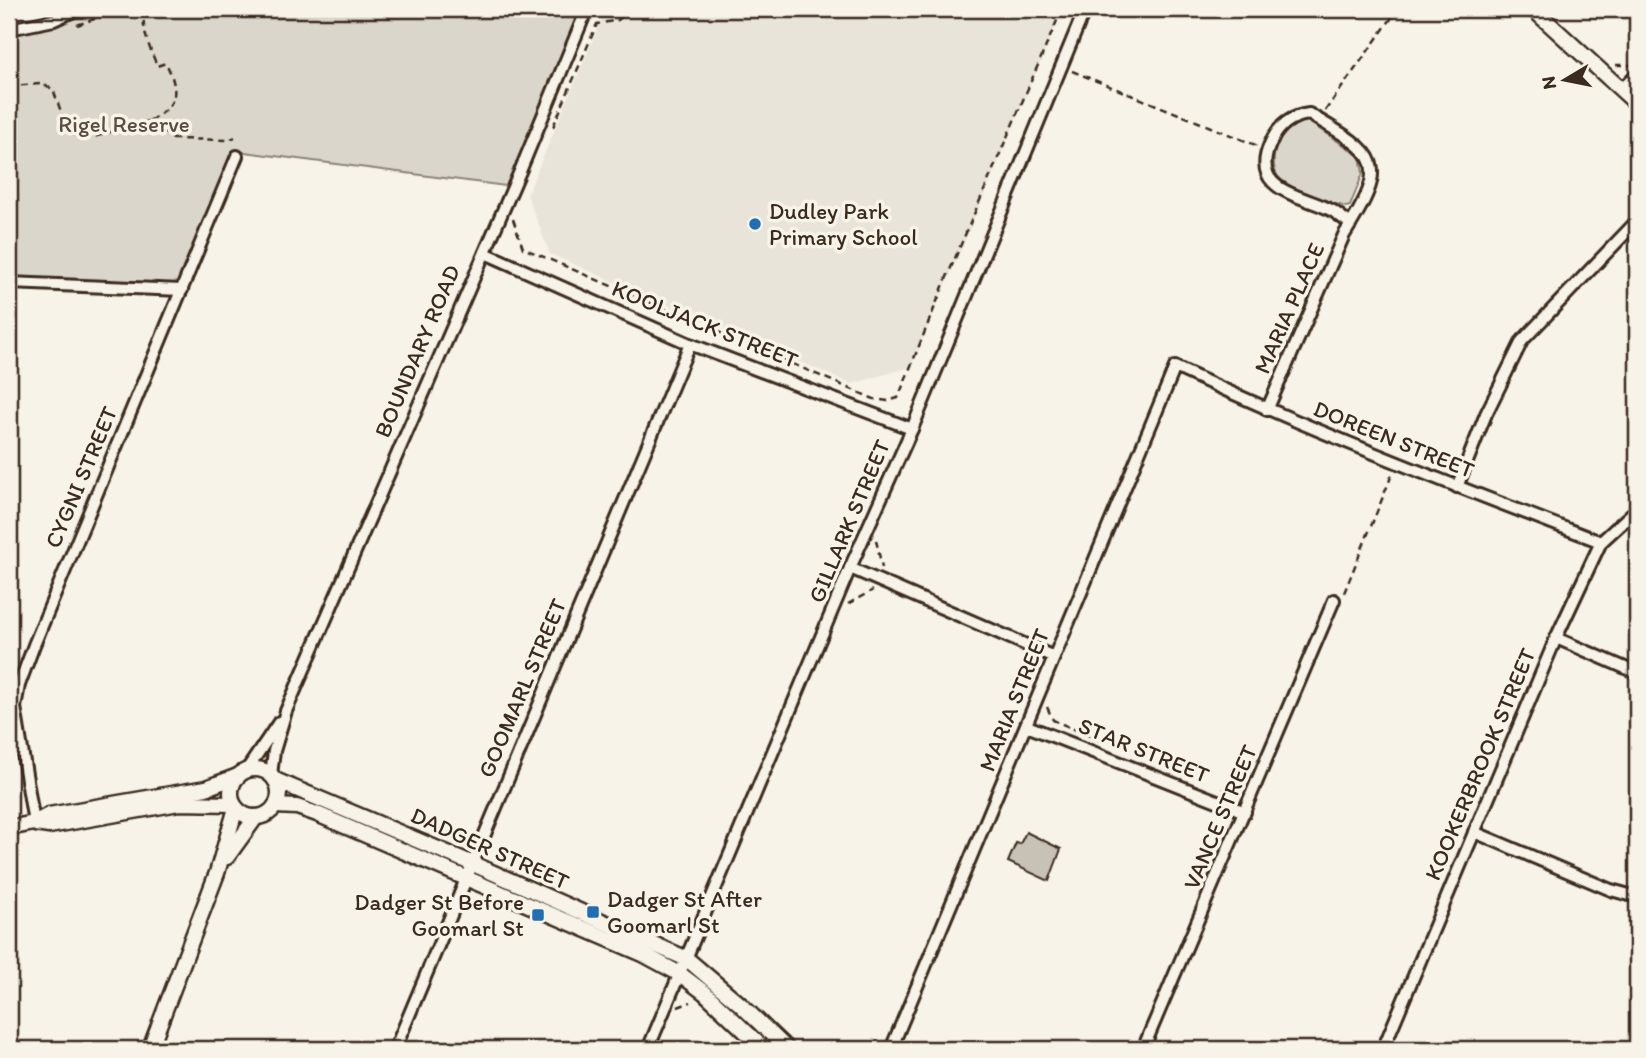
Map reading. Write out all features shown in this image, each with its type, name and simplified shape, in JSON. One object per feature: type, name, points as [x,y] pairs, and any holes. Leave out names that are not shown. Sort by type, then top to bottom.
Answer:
[{"type":"street","points":[[9,29],[54,20],[78,9]]},
{"type":"street","name":"BOUNDARY ROAD","points":[[273,777],[274,751],[286,711],[485,253],[587,9]]},
{"type":"street","name":"GILLARK STREET","points":[[648,1049],[850,568],[912,429],[1085,9]]},
{"type":"street","points":[[1533,9],[1637,104]]},
{"type":"street","points":[[1622,89],[1637,74]]},
{"type":"street","points":[[1267,150],[1276,132],[1292,118],[1309,114],[1319,119]]},
{"type":"street","name":"MARIA PLACE","points":[[1267,410],[1372,179],[1371,161],[1367,152],[1319,119]]},
{"type":"street","name":"MARIA PLACE","points":[[1267,150],[1268,173],[1276,186],[1332,211],[1351,224]]},
{"type":"street","name":"CYGNI STREET","points":[[34,823],[15,707],[19,685],[237,156]]},
{"type":"street","points":[[1457,487],[1486,414],[1522,341],[1637,221]]},
{"type":"street","name":"KOOLJACK STREET","points":[[485,253],[690,344],[912,429]]},
{"type":"street","points":[[9,283],[183,290]]},
{"type":"street","name":"GOOMARL STREET","points":[[395,1049],[690,344]]},
{"type":"street","name":"DOREEN STREET","points":[[1175,367],[1267,410],[1601,542]]},
{"type":"street","name":"MARIA STREET","points":[[891,1049],[1175,367]]},
{"type":"street","name":"KOOKERBROOK STREET","points":[[1383,1049],[1556,638],[1601,542],[1637,509]]},
{"type":"street","points":[[850,568],[1054,657]]},
{"type":"street","name":"VANCE STREET","points":[[1143,1049],[1334,600]]},
{"type":"street","points":[[1556,638],[1637,673]]},
{"type":"street","name":"BOUNDARY ROAD","points":[[242,773],[286,711]]},
{"type":"street","name":"STAR STREET","points":[[1027,726],[1245,812]]},
{"type":"street","points":[[9,828],[34,823],[49,815],[206,788],[259,769],[273,777],[279,793],[275,806],[264,816],[256,817],[248,817],[234,806],[179,803],[49,826],[34,823]]},
{"type":"street","points":[[150,1049],[217,873],[234,806],[231,789],[242,773]]},
{"type":"street","name":"DADGER STREET","points":[[273,777],[680,974],[705,993],[764,1049]]},
{"type":"street","name":"DADGER STREET","points":[[275,806],[297,807],[469,870],[687,959],[787,1049]]},
{"type":"street","points":[[217,873],[256,817]]},
{"type":"street","points":[[1474,832],[1611,890],[1637,897]]},
{"type":"path","points":[[9,86],[41,84],[52,89],[68,129],[82,140],[130,124],[149,121],[166,112],[176,93],[166,63],[157,66],[147,39],[142,19],[145,9]]},
{"type":"path","points":[[552,130],[597,24],[618,20],[630,9]]},
{"type":"path","points":[[512,216],[523,248],[874,398],[888,401],[898,398],[1062,9]]},
{"type":"path","points":[[1319,119],[1398,9]]},
{"type":"path","points":[[1060,66],[1267,150]]},
{"type":"path","points":[[149,121],[173,139],[229,140],[235,137]]},
{"type":"path","points":[[1334,600],[1345,593],[1397,463]]},
{"type":"path","points":[[848,604],[872,592],[882,568],[875,537]]},
{"type":"path","points":[[1025,655],[1029,660],[1031,678],[1053,688],[1046,706],[1053,720],[1112,745]]},
{"type":"path","points":[[1220,791],[1245,782],[1257,785]]},
{"type":"shaded area","name":"Dudley Park Primary School","points":[[606,9],[1063,9],[911,367],[851,384],[550,254],[527,195]]},
{"type":"green space","name":"Rigel Reserve","points":[[78,9],[581,9],[513,187],[237,151],[182,290],[9,277],[9,29]]},
{"type":"green space","points":[[1307,121],[1360,156],[1363,173],[1350,206],[1302,192],[1286,184],[1277,175],[1274,156],[1280,138],[1297,123]]},
{"type":"building","points":[[1026,832],[1061,849],[1049,881],[1008,862],[1016,843],[1020,844]]},
{"type":"place","name":"Dudley Park Primary School","points":[[755,224]]},
{"type":"place","name":"Dadger St After Goomarl St","points":[[593,912]]},
{"type":"place","name":"Dadger St Before Goomarl St","points":[[538,915]]}]
